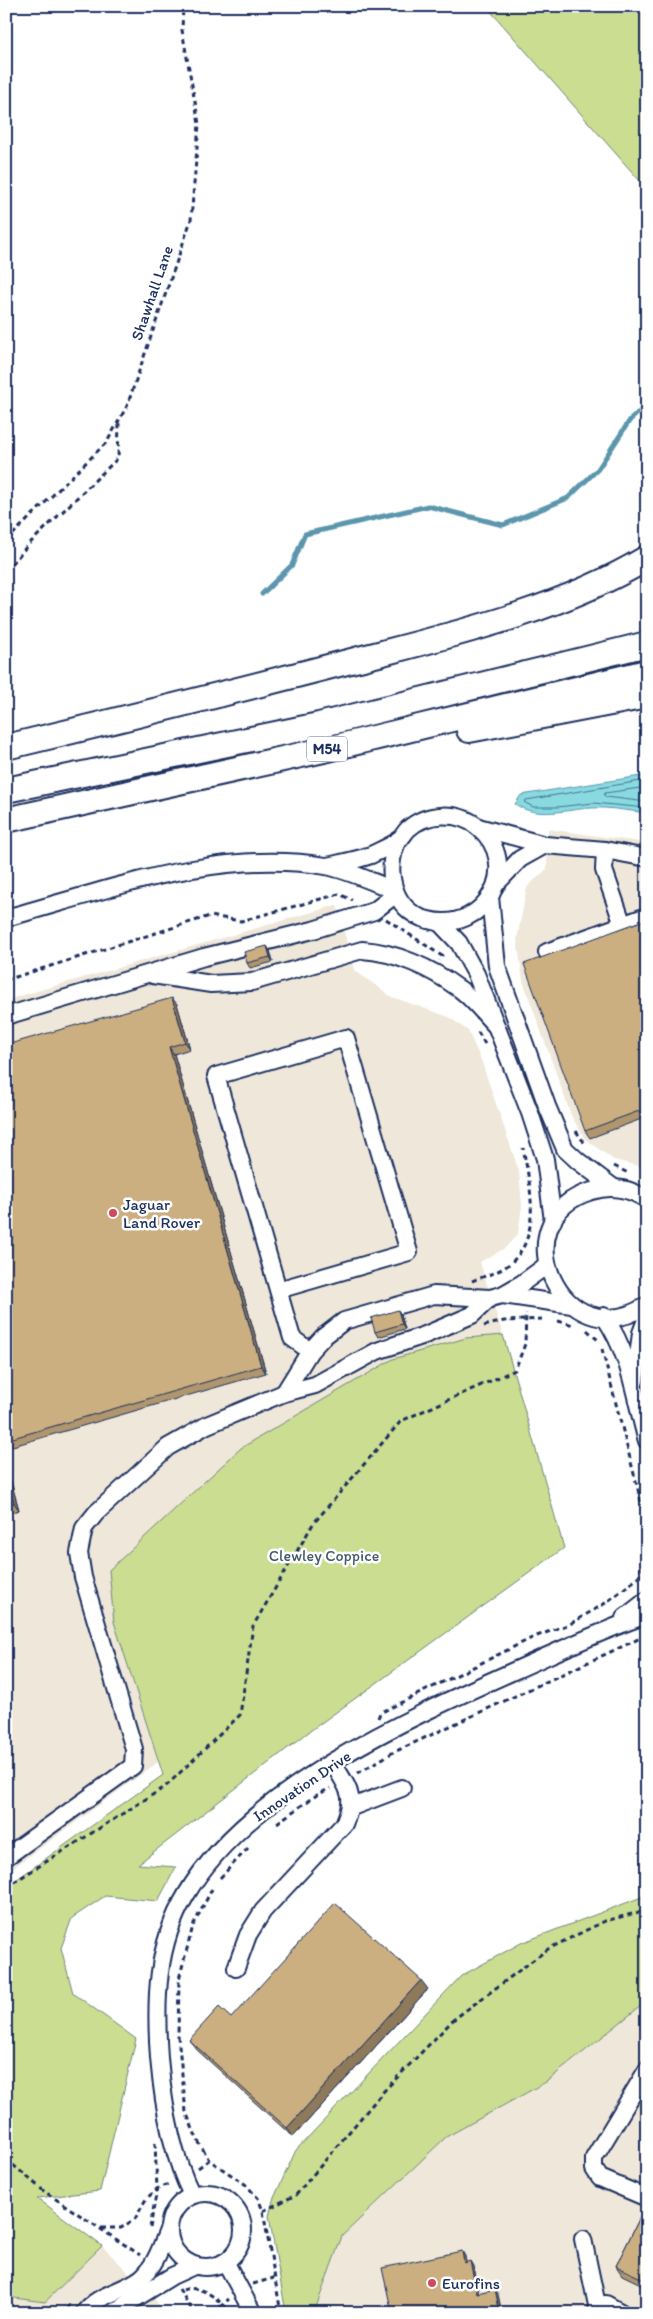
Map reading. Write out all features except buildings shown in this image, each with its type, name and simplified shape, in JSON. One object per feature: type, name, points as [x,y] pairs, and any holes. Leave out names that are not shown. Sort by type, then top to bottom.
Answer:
[{"type":"highway","points":[[6,747],[236,691],[478,628],[555,601],[626,571],[647,558]]},
{"type":"highway","name":"M54","points":[[6,790],[319,725],[647,644]]},
{"type":"highway","name":"M54","points":[[6,820],[328,749],[647,672]]},
{"type":"highway","points":[[328,749],[484,728],[647,696]]},
{"type":"street","points":[[327,866],[370,855],[398,840],[408,829],[421,821],[435,816],[458,818],[478,827],[545,845],[605,850],[647,858]]},
{"type":"street","points":[[478,827],[488,838],[496,853],[498,868],[493,891],[497,966],[547,1106],[565,1149],[614,1188]]},
{"type":"street","points":[[398,840],[390,864],[395,892],[407,908],[422,919],[440,923],[455,922],[469,917],[481,909],[493,891],[520,859],[545,845]]},
{"type":"street","points":[[605,850],[604,870],[623,925]]},
{"type":"street","points":[[6,918],[161,876],[229,863],[327,866],[395,892]]},
{"type":"street","points":[[6,1016],[147,974],[374,911],[395,892]]},
{"type":"street","points":[[547,952],[647,916]]},
{"type":"street","points":[[440,923],[459,943],[472,966],[496,1026],[546,1159],[553,1221]]},
{"type":"street","points":[[147,974],[212,984],[252,982],[362,950],[376,951],[407,961],[432,972],[460,988],[496,1026]]},
{"type":"street","points":[[278,1290],[409,1252],[346,1038],[216,1076],[278,1290],[292,1338],[310,1351]]},
{"type":"street","points":[[572,1305],[560,1294],[552,1280],[547,1265],[545,1250],[553,1221],[573,1199],[600,1188],[629,1190],[647,1200]]},
{"type":"street","points":[[523,1291],[547,1265]]},
{"type":"street","points":[[284,1393],[310,1351],[323,1336],[344,1321],[434,1295],[496,1297],[523,1291],[572,1305],[587,1313],[604,1316],[622,1316],[639,1310],[647,1304]]},
{"type":"street","points":[[6,1857],[133,1766],[134,1749],[83,1577],[78,1552],[84,1528],[96,1514],[168,1447],[207,1425],[284,1393],[315,1385],[376,1351],[425,1335],[472,1315],[496,1297]]},
{"type":"street","points":[[604,1316],[618,1338],[635,1385],[647,1441]]},
{"type":"street","points":[[635,1385],[640,1333],[647,1317]]},
{"type":"street","name":"Innovation Drive","points":[[615,1625],[647,1600]]},
{"type":"street","name":"Innovation Drive","points":[[192,2195],[183,2178],[169,2126],[160,2070],[156,2017],[160,1964],[164,1943],[185,1896],[201,1872],[224,1844],[253,1817],[290,1790],[333,1763],[442,1703],[615,1625],[647,1615]]},
{"type":"street","points":[[236,1968],[248,1935],[264,1911],[344,1824],[352,1807],[350,1794],[333,1763]]},
{"type":"street","points":[[352,1807],[402,1788]]},
{"type":"street","points":[[647,2070],[594,2158],[594,2169],[600,2178],[647,2198]]},
{"type":"street","points":[[80,2306],[90,2304],[141,2278],[155,2262],[168,2230],[171,2216],[180,2203],[192,2195],[208,2193],[224,2197],[236,2207],[243,2221],[243,2237],[237,2252],[226,2263],[210,2268],[194,2266],[180,2258],[172,2246],[168,2230]]},
{"type":"street","points":[[583,2239],[598,2309],[606,2304],[622,2313]]},
{"type":"street","points":[[226,2263],[253,2313]]},
{"type":"street","points":[[112,2313],[172,2276],[194,2266]]},
{"type":"path","name":"Shawhall Lane","points":[[6,541],[107,442],[127,406],[191,220],[199,124],[182,30],[183,6]]},
{"type":"path","points":[[6,571],[27,546],[118,458],[119,421]]},
{"type":"path","points":[[6,980],[210,916],[241,921],[339,894],[374,911],[442,956],[432,972]]},
{"type":"path","points":[[477,1031],[488,1050]]},
{"type":"path","points":[[470,1282],[508,1265],[521,1252],[528,1235],[531,1202],[530,1181],[522,1144]]},
{"type":"path","points":[[6,1887],[164,1787],[240,1715],[253,1626],[313,1524],[401,1421],[515,1370],[525,1344],[526,1318],[523,1291],[508,1265]]},
{"type":"path","points":[[472,1315],[482,1327],[526,1318],[547,1319]]},
{"type":"path","points":[[555,1320],[572,1324],[588,1331],[601,1344],[646,1520],[647,1532]]},
{"type":"path","points":[[375,1724],[380,1713],[534,1637],[570,1624],[604,1604],[638,1578],[647,1553]]},
{"type":"path","points":[[264,2211],[296,2195],[382,2094],[453,2020],[548,1949],[605,1921],[647,1910]]},
{"type":"path","points":[[149,2230],[157,2189],[155,2142]]},
{"type":"path","points":[[6,2159],[45,2192],[144,2258]]},
{"type":"path","points":[[210,2160],[245,2184],[258,2198],[264,2211],[281,2313]]},
{"type":"path","points":[[100,2228],[121,2228],[135,2220],[141,2205],[157,2189]]},
{"type":"path","points":[[194,2313],[180,2292],[194,2288],[205,2291],[232,2313]]},
{"type":"path","points":[[213,2313],[223,2305]]},
{"type":"path","points":[[62,2313],[80,2306]]},
{"type":"shaded area","points":[[548,829],[647,843],[647,1168],[614,1160],[585,1139],[571,1115],[523,981],[517,939],[527,887],[547,869]]},
{"type":"shaded area","points":[[337,905],[354,970],[392,997],[449,1017],[468,1031],[481,1060],[519,1171],[522,1206],[518,1234],[505,1248],[480,1262],[503,1335],[466,1338],[114,1622],[158,1762],[6,1873],[6,1000]]},
{"type":"shaded area","points":[[647,2001],[647,2313],[315,2313],[342,2236],[446,2137],[546,2082]]},
{"type":"shaded area","points":[[102,2246],[155,2299],[164,2313],[6,2313],[6,2297],[45,2302]]},
{"type":"green space","points":[[486,6],[647,6],[647,189]]},
{"type":"green space","name":"Clewley Coppice","points":[[503,1335],[564,1548],[310,1731],[138,1864],[176,1867],[158,1901],[105,1896],[72,1918],[61,1948],[73,1993],[136,2039],[100,2191],[37,2198],[102,2246],[45,2302],[6,2297],[6,1887],[163,1775],[114,1622],[109,1570],[241,1448],[393,1359],[466,1338]]},
{"type":"green space","points":[[647,1895],[647,2001],[546,2082],[446,2137],[342,2236],[314,2313],[286,2313],[269,2216],[273,2200],[296,2150],[461,1976],[521,1943]]},
{"type":"water","points":[[647,775],[647,813],[599,808],[542,813],[524,809],[515,804],[521,795]]},
{"type":"waterway","points":[[262,594],[292,565],[305,534],[428,506],[503,525],[568,498],[598,469],[630,420],[647,405]]},
{"type":"place","name":"Jaguar Land Rover","points":[[113,1213]]},
{"type":"place","name":"Eurofins","points":[[432,2283]]}]
